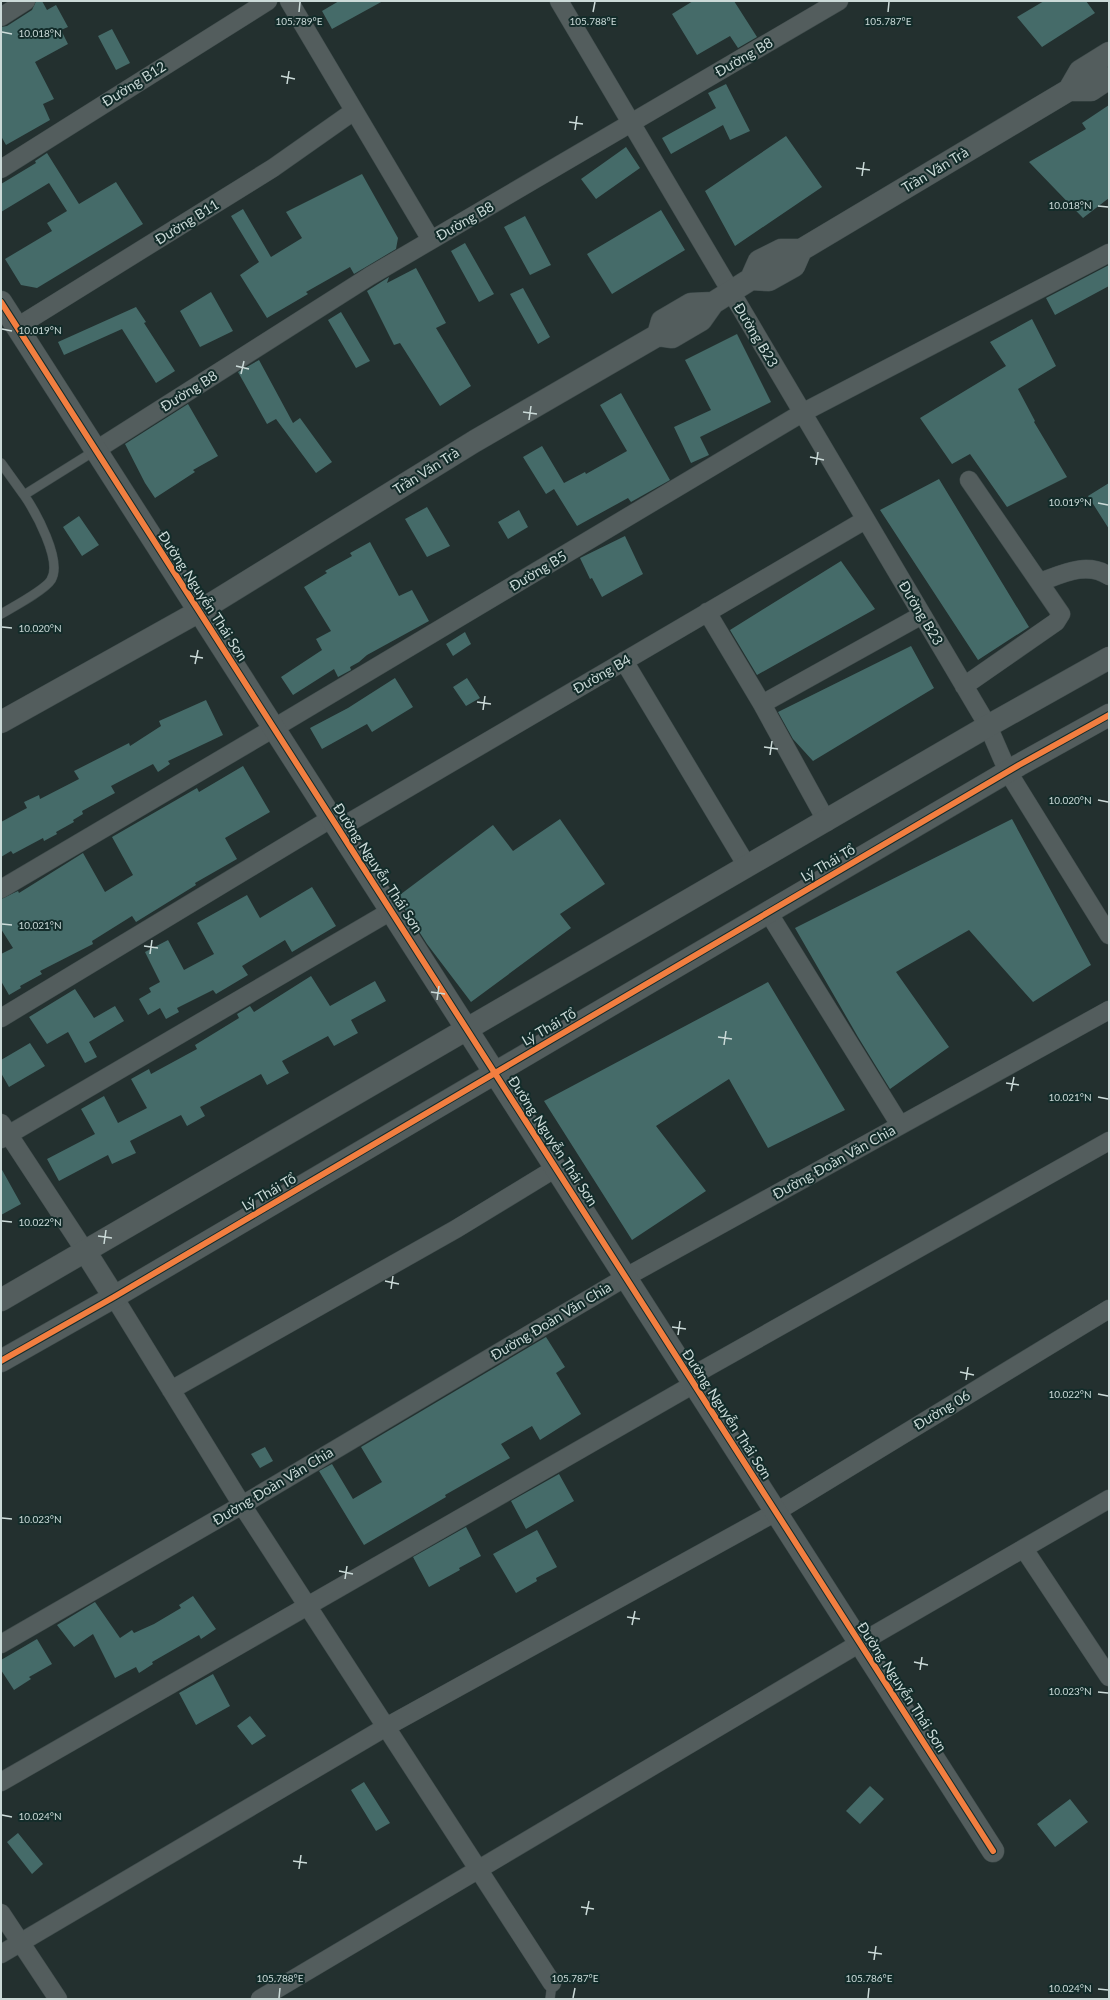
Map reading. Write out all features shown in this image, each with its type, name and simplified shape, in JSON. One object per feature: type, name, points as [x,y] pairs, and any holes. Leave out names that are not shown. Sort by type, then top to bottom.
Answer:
[{"type":"street","points":[[1,17],[26,1]]},
{"type":"street","name":"Đường B12","points":[[1,169],[268,1]]},
{"type":"street","points":[[289,1],[431,240]]},
{"type":"street","name":"Đường B23","points":[[560,1],[632,123],[722,298],[802,413],[988,726],[1008,772],[1109,935]]},
{"type":"street","name":"Đường B8","points":[[96,450],[370,276],[839,1]]},
{"type":"street","name":"Trần Văn Trà","points":[[1,722],[198,612],[475,441],[658,335],[672,337],[701,320],[722,298],[751,280],[769,280],[794,266],[801,250],[1069,90],[1080,71],[1109,53]]},
{"type":"street","points":[[1069,90],[1090,90],[1109,78]]},
{"type":"street","name":"Đường B11","points":[[17,327],[273,168],[354,111]]},
{"type":"street","name":"Đường B5","points":[[1,889],[802,413],[1109,253]]},
{"type":"street","name":"Đường Nguyễn Thái Sơn","points":[[1,302],[198,612],[274,728],[994,1851]]},
{"type":"street","points":[[964,686],[1059,618],[1059,610],[969,480]]},
{"type":"street","name":"Đường B4","points":[[1,1018],[335,824],[624,661],[865,520]]},
{"type":"street","points":[[1040,582],[1078,569],[1104,573],[1109,576]]},
{"type":"street","points":[[707,612],[762,704],[827,822]]},
{"type":"street","points":[[762,704],[922,615]]},
{"type":"street","points":[[1,1300],[747,866],[827,822],[988,726],[1109,658]]},
{"type":"street","points":[[624,661],[747,866]]},
{"type":"street","name":"Lý Thái Tổ","points":[[1,1361],[114,1297],[1008,772],[1109,715]]},
{"type":"street","points":[[391,911],[3,1132],[85,1251],[242,1505],[478,1870],[551,1991]]},
{"type":"street","points":[[768,912],[900,1125]]},
{"type":"street","name":"Đường Đoàn Văn Chia","points":[[1,1644],[242,1505],[626,1277],[1109,1010]]},
{"type":"street","points":[[1,1782],[308,1606],[692,1381],[1109,1141]]},
{"type":"street","points":[[171,1390],[456,1229],[556,1168]]},
{"type":"street","name":"Đường 06","points":[[1,1954],[386,1727],[776,1512],[1109,1309]]},
{"type":"street","points":[[260,1999],[860,1643],[1109,1500]]},
{"type":"street","points":[[1024,1549],[1109,1677]]},
{"type":"street","points":[[1,1913],[58,1999]]},
{"type":"lane","points":[[24,495],[96,450]]},
{"type":"lane","points":[[1,463],[24,495],[51,548],[54,565],[52,579],[44,587],[1,614]]},
{"type":"building","points":[[36,1],[42,1],[47,10],[56,5],[68,27],[61,30],[68,44],[35,62],[54,99],[43,104],[50,120],[6,145],[1,136],[1,27],[7,26],[32,10]]},
{"type":"building","points":[[339,1],[383,1],[332,29],[322,11]]},
{"type":"building","points":[[693,1],[734,1],[757,37],[738,48],[730,36],[697,55],[672,14]]},
{"type":"building","points":[[1044,1],[1086,1],[1095,13],[1042,47],[1017,17]]},
{"type":"building","points":[[112,29],[130,63],[116,70],[98,36]]},
{"type":"building","points":[[726,84],[750,131],[730,140],[723,125],[671,154],[662,138],[716,108],[708,93]]},
{"type":"building","points":[[1109,105],[1109,198],[1083,218],[1029,162],[1086,129],[1082,123]]},
{"type":"building","points":[[786,136],[822,187],[735,246],[705,191]]},
{"type":"building","points":[[626,147],[640,168],[596,199],[581,179]]},
{"type":"building","points":[[47,153],[79,204],[116,182],[143,224],[37,288],[21,285],[5,259],[52,231],[47,223],[67,211],[49,183],[1,212],[1,184],[36,163],[35,161]]},
{"type":"building","points":[[362,174],[398,238],[396,249],[354,274],[350,267],[306,292],[308,294],[267,318],[240,275],[259,262],[231,216],[243,209],[271,257],[302,238],[286,212]]},
{"type":"building","points":[[661,210],[685,250],[612,294],[587,254]]},
{"type":"building","points":[[525,216],[551,265],[530,275],[504,227]]},
{"type":"building","points":[[465,243],[494,294],[479,302],[451,251]]},
{"type":"building","points":[[1109,265],[1109,286],[1055,315],[1046,298]]},
{"type":"building","points":[[416,268],[446,323],[436,328],[471,386],[440,406],[400,343],[394,345],[367,291],[389,277],[387,283]]},
{"type":"building","points":[[523,288],[550,337],[538,344],[510,294]]},
{"type":"building","points":[[211,292],[233,331],[200,347],[180,311]]},
{"type":"building","points":[[136,307],[146,322],[144,323],[175,371],[156,383],[122,329],[64,355],[58,342]]},
{"type":"building","points":[[341,312],[370,361],[356,368],[328,320]]},
{"type":"building","points":[[1032,319],[1056,366],[1018,389],[1035,421],[1034,422],[1067,477],[1007,507],[970,454],[952,464],[920,418],[1006,366],[990,342]]},
{"type":"building","points":[[737,334],[771,402],[700,437],[709,455],[691,463],[674,427],[711,410],[685,360]]},
{"type":"building","points":[[259,360],[293,423],[300,418],[332,462],[316,473],[276,419],[267,424],[238,372]]},
{"type":"building","points":[[621,393],[670,480],[631,502],[628,498],[577,526],[554,489],[546,494],[523,457],[542,446],[564,483],[585,472],[586,474],[627,451],[600,405]]},
{"type":"building","points":[[188,404],[218,456],[193,470],[195,472],[155,498],[145,483],[125,444]]},
{"type":"building","points":[[939,479],[1029,627],[978,660],[880,510]]},
{"type":"building","points":[[1109,483],[1109,529],[1088,496]]},
{"type":"building","points":[[427,507],[450,546],[427,557],[405,519]]},
{"type":"building","points":[[519,510],[528,527],[508,539],[498,522]]},
{"type":"building","points":[[79,516],[99,545],[82,556],[63,527]]},
{"type":"building","points":[[625,536],[643,574],[602,597],[592,578],[590,579],[580,558]]},
{"type":"building","points":[[370,542],[399,596],[412,590],[429,621],[367,655],[350,667],[351,670],[338,677],[334,669],[293,695],[281,677],[322,650],[316,639],[331,631],[304,587],[327,573],[325,571],[352,556],[350,553]]},
{"type":"building","points":[[841,561],[875,609],[757,675],[730,630]]},
{"type":"building","points":[[465,632],[471,644],[453,656],[446,644]]},
{"type":"building","points":[[911,646],[934,688],[813,761],[793,739],[778,712]]},
{"type":"building","points":[[395,678],[413,707],[372,732],[367,724],[322,749],[310,728],[348,708]]},
{"type":"building","points":[[467,678],[480,698],[466,706],[453,687]]},
{"type":"building","points":[[206,700],[223,735],[168,761],[170,764],[158,772],[153,764],[111,786],[115,793],[82,811],[83,814],[73,820],[74,822],[56,832],[57,834],[44,841],[43,838],[13,854],[11,851],[1,857],[1,822],[27,808],[24,802],[39,795],[40,799],[79,779],[74,771],[129,743],[130,746],[161,726],[159,721]]},
{"type":"building","points":[[243,766],[270,812],[225,838],[237,859],[195,883],[196,885],[136,922],[132,916],[92,941],[93,944],[40,971],[42,974],[20,986],[21,988],[9,995],[1,981],[1,954],[13,948],[1,929],[1,899],[18,891],[19,893],[83,853],[105,892],[133,875],[112,837],[197,788],[199,792]]},
{"type":"building","points":[[560,819],[605,884],[560,914],[571,928],[471,1002],[427,944],[397,897],[493,825],[513,851]]},
{"type":"building","points":[[1012,819],[1091,965],[1033,1002],[969,930],[896,972],[949,1047],[890,1089],[795,928]]},
{"type":"building","points":[[312,887],[336,926],[292,952],[285,940],[242,966],[248,975],[216,994],[213,990],[177,1008],[179,1012],[166,1019],[160,1008],[148,1015],[139,999],[151,992],[149,988],[160,982],[145,952],[168,940],[184,970],[214,954],[197,923],[247,895],[260,918]]},
{"type":"building","points":[[311,976],[330,1006],[375,981],[386,1001],[351,1020],[358,1033],[334,1046],[328,1036],[282,1061],[289,1073],[267,1085],[261,1074],[200,1107],[205,1116],[187,1126],[181,1115],[130,1141],[136,1153],[112,1164],[108,1155],[59,1181],[47,1159],[95,1134],[81,1109],[104,1096],[118,1123],[147,1108],[131,1079],[149,1069],[151,1074],[197,1049],[195,1045],[239,1018],[237,1014],[250,1006],[254,1012]]},
{"type":"building","points":[[768,982],[845,1110],[768,1148],[729,1079],[656,1126],[706,1191],[632,1240],[544,1101]]},
{"type":"building","points":[[75,989],[94,1018],[115,1006],[124,1021],[89,1042],[97,1057],[85,1063],[68,1032],[47,1044],[29,1017]]},
{"type":"building","points":[[30,1043],[45,1066],[9,1087],[1,1073],[1,1060]]},
{"type":"building","points":[[1,1168],[21,1204],[1,1215]]},
{"type":"building","points":[[546,1337],[565,1367],[556,1373],[581,1414],[540,1440],[532,1426],[501,1444],[510,1458],[445,1495],[446,1497],[364,1545],[319,1471],[332,1464],[353,1499],[382,1482],[361,1447]]},
{"type":"building","points":[[265,1447],[273,1461],[260,1468],[251,1454]]},
{"type":"building","points":[[559,1474],[574,1501],[526,1529],[511,1501]]},
{"type":"building","points":[[466,1527],[481,1556],[459,1568],[460,1570],[429,1587],[413,1557]]},
{"type":"building","points":[[537,1530],[557,1567],[536,1578],[537,1581],[516,1593],[493,1554]]},
{"type":"building","points":[[193,1596],[216,1629],[201,1639],[199,1635],[152,1662],[153,1664],[139,1673],[136,1667],[115,1678],[93,1634],[74,1647],[57,1625],[95,1602],[120,1638],[132,1630],[134,1633],[154,1624],[181,1608],[179,1605]]},
{"type":"building","points":[[37,1639],[52,1664],[29,1677],[31,1679],[14,1690],[1,1670],[1,1660]]},
{"type":"building","points":[[213,1674],[230,1706],[196,1725],[179,1693]]},
{"type":"building","points":[[250,1716],[266,1736],[252,1745],[237,1726]]},
{"type":"building","points":[[364,1782],[390,1823],[376,1831],[351,1790]]},
{"type":"building","points":[[870,1786],[884,1799],[860,1824],[846,1811]]},
{"type":"building","points":[[1070,1799],[1088,1822],[1055,1847],[1037,1824]]},
{"type":"building","points":[[18,1833],[43,1864],[32,1874],[7,1842]]},
{"type":"cycle path","points":[[1,302],[993,1851]]},
{"type":"cycle path","points":[[1,1361],[114,1297],[1019,765],[1109,715]]}]
